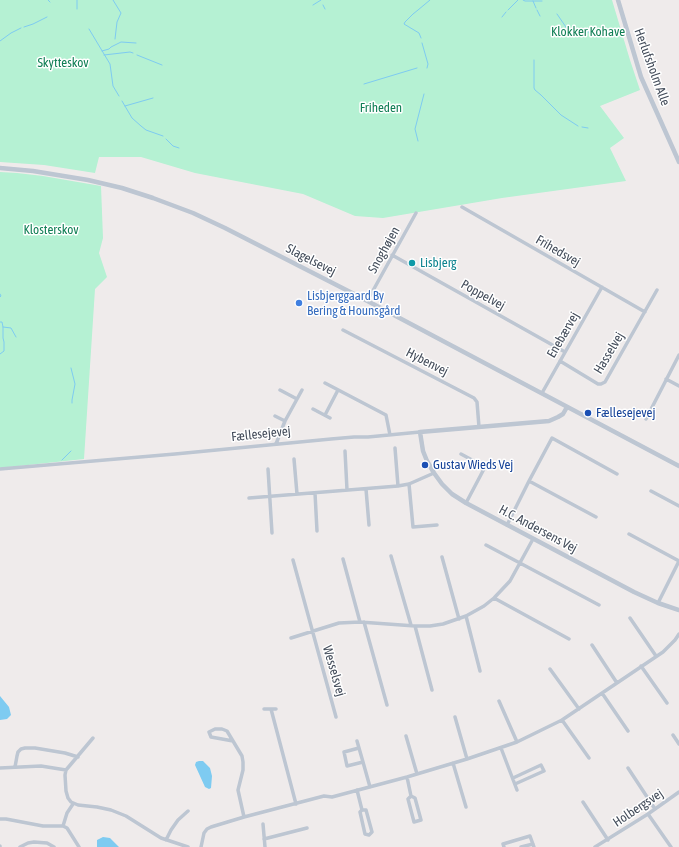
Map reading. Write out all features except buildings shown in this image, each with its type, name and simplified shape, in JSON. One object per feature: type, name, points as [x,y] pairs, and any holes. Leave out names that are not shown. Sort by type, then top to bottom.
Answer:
[{"type":"street","name":"Herlufsholm Alle","points":[[618,0],[641,77],[679,162]]},
{"type":"street","name":"Slagelsevej","points":[[0,168],[40,172],[88,180],[128,190],[193,213],[298,265],[679,466]]},
{"type":"street","name":"Frihedsvej","points":[[462,207],[645,312]]},
{"type":"street","name":"Snoghøjen","points":[[370,296],[416,213]]},
{"type":"street","name":"Poppelvej","points":[[392,255],[565,352]]},
{"type":"street","name":"Enebærvej","points":[[542,393],[602,287]]},
{"type":"street","name":"Hasselvej","points":[[560,361],[598,384],[605,382],[657,290]]},
{"type":"street","name":"Hybenvej","points":[[343,330],[474,398],[477,402],[479,427]]},
{"type":"street","points":[[646,419],[679,355]]},
{"type":"street","points":[[666,379],[679,386]]},
{"type":"street","points":[[324,383],[386,415],[390,435]]},
{"type":"street","points":[[280,390],[297,399]]},
{"type":"street","points":[[276,444],[285,421],[302,390]]},
{"type":"street","points":[[325,415],[338,390]]},
{"type":"street","name":"Fællesejevej","points":[[0,470],[276,444],[549,421],[563,414],[567,407]]},
{"type":"street","points":[[313,409],[330,418]]},
{"type":"street","points":[[275,416],[285,421]]},
{"type":"street","name":"H.C. Andersens Vej","points":[[420,432],[423,451],[427,461],[442,484],[452,494],[466,503],[634,592],[658,603],[679,610]]},
{"type":"street","points":[[507,525],[528,481],[552,438],[617,474]]},
{"type":"street","points":[[395,448],[398,486]]},
{"type":"street","points":[[345,451],[347,490]]},
{"type":"street","points":[[461,454],[485,467],[466,503]]},
{"type":"street","points":[[294,459],[297,494]]},
{"type":"street","points":[[268,469],[272,533]]},
{"type":"street","points":[[249,498],[398,486],[409,484],[434,473]]},
{"type":"street","points":[[528,481],[596,517]]},
{"type":"street","points":[[409,484],[413,527],[437,525]]},
{"type":"street","points":[[366,489],[368,526]]},
{"type":"street","points":[[651,491],[679,506]]},
{"type":"street","points":[[315,493],[318,531]]},
{"type":"street","points":[[629,534],[679,561],[658,603]]},
{"type":"street","name":"Wesselsvej","points":[[291,638],[339,623],[362,622],[430,626],[459,619],[484,606],[510,581],[533,539]]},
{"type":"street","points":[[486,545],[599,605]]},
{"type":"street","points":[[391,556],[432,690]]},
{"type":"street","points":[[442,557],[459,619]]},
{"type":"street","points":[[343,559],[387,705]]},
{"type":"street","name":"Wesselsvej","points":[[293,560],[336,717]]},
{"type":"street","points":[[494,598],[569,639]]},
{"type":"street","points":[[466,616],[480,671]]},
{"type":"street","points":[[630,618],[656,656]]},
{"type":"street","points":[[201,847],[204,833],[207,829],[244,817],[324,796],[332,798],[467,759],[517,742],[562,720],[579,709],[670,646],[679,634]]},
{"type":"street","points":[[592,646],[617,682]]},
{"type":"street","points":[[641,666],[667,703]]},
{"type":"street","points":[[550,669],[579,709]]},
{"type":"street","points":[[602,693],[628,731]]},
{"type":"street","points":[[498,701],[517,742]]},
{"type":"street","points":[[264,709],[276,709]]},
{"type":"street","points":[[271,709],[296,804]]},
{"type":"street","points":[[455,717],[467,759]]},
{"type":"street","points":[[562,720],[589,758]]},
{"type":"street","points":[[233,741],[211,737],[210,732],[215,729],[227,731],[231,736],[242,756],[243,770],[238,790],[244,817]]},
{"type":"street","points":[[673,735],[679,744]]},
{"type":"street","points":[[406,736],[417,774]]},
{"type":"street","points":[[93,738],[66,770],[66,791],[68,798],[73,804],[78,806],[97,806],[111,810],[126,816],[143,828],[178,846],[188,847]]},
{"type":"street","points":[[357,741],[370,787]]},
{"type":"street","points":[[15,767],[18,752],[25,748],[35,748],[65,753],[78,757]]},
{"type":"street","points":[[359,748],[344,752],[348,766],[363,762]]},
{"type":"street","points":[[501,748],[517,790]]},
{"type":"street","points":[[453,763],[466,807]]},
{"type":"street","points":[[513,778],[541,765],[544,771],[515,784]]},
{"type":"street","points":[[0,768],[41,766],[66,770]]},
{"type":"street","points":[[628,768],[655,809]]},
{"type":"street","points":[[406,777],[411,796],[415,798],[421,820],[414,822],[408,799],[411,796]]},
{"type":"street","points":[[357,790],[362,810],[360,812],[366,834],[369,835],[372,832],[366,810],[362,810]]},
{"type":"street","name":"Holbergsvej","points":[[595,847],[648,814],[679,792]]},
{"type":"street","name":"Holbergsvej","points":[[583,802],[608,840]]},
{"type":"street","points":[[63,826],[67,813],[73,804]]},
{"type":"street","points":[[166,840],[178,820],[188,811]]},
{"type":"street","points":[[648,814],[672,847]]},
{"type":"street","points":[[0,819],[43,826],[63,826],[67,828],[79,847]]},
{"type":"street","points":[[264,824],[265,847]]},
{"type":"street","points":[[264,840],[307,828]]},
{"type":"street","points":[[504,847],[503,844],[530,836],[534,845],[521,847]]},
{"type":"street","points":[[20,847],[34,842],[47,843],[54,847]]},
{"type":"green space","name":"Friheden","points":[[0,0],[612,0],[640,90],[600,106],[624,138],[610,148],[626,181],[502,198],[383,218],[355,216],[303,194],[195,173],[141,157],[99,157],[95,173],[44,165],[0,162]]},
{"type":"green space","name":"Klosterskov","points":[[0,172],[43,176],[101,186],[103,238],[99,253],[107,277],[95,289],[84,459],[0,468]]},
{"type":"water","points":[[0,696],[9,707],[11,715],[7,719],[0,720]]},
{"type":"water","points":[[203,761],[210,768],[212,776],[211,788],[209,789],[205,787],[195,765],[196,762]]},
{"type":"water","points":[[103,837],[110,838],[119,847],[97,847],[97,840]]},
{"type":"waterway","points":[[77,0],[77,9]]},
{"type":"waterway","points":[[113,0],[121,13],[117,22],[115,39]]},
{"type":"waterway","points":[[313,5],[321,0]]},
{"type":"waterway","points":[[421,38],[419,33],[404,24],[413,14],[430,0]]},
{"type":"waterway","points":[[508,10],[518,0]]},
{"type":"waterway","points":[[523,0],[542,1]]},
{"type":"waterway","points":[[533,1],[536,8]]},
{"type":"waterway","points":[[323,5],[325,9]]},
{"type":"waterway","points":[[537,10],[540,16]]},
{"type":"waterway","points":[[502,17],[506,12]]},
{"type":"waterway","points":[[557,14],[568,30],[573,31]]},
{"type":"waterway","points":[[24,27],[47,17]]},
{"type":"waterway","points":[[0,41],[21,28]]},
{"type":"waterway","points":[[89,29],[110,64],[113,86],[119,96]]},
{"type":"waterway","points":[[575,31],[618,34]]},
{"type":"waterway","points":[[102,51],[121,42],[136,43]]},
{"type":"waterway","points":[[422,43],[428,64],[427,68]]},
{"type":"waterway","points":[[104,55],[130,52],[133,53]]},
{"type":"waterway","points":[[137,55],[162,65]]},
{"type":"waterway","points":[[534,60],[535,90],[561,115],[578,126]]},
{"type":"waterway","points":[[364,84],[417,68]]},
{"type":"waterway","points":[[418,141],[415,129],[424,94]]},
{"type":"waterway","points":[[125,106],[153,98]]},
{"type":"waterway","points":[[122,101],[132,118],[141,126],[146,130],[163,136]]},
{"type":"waterway","points":[[582,127],[588,128]]},
{"type":"waterway","points":[[166,139],[173,146],[179,148]]},
{"type":"waterway","points":[[0,322],[2,322],[4,342],[4,351],[0,354]]},
{"type":"waterway","points":[[3,327],[11,328],[16,337]]},
{"type":"waterway","points":[[71,368],[75,384],[72,403]]},
{"type":"waterway","points":[[62,460],[71,451]]},
{"type":"place","name":"Lisbjerg","points":[[412,263]]},
{"type":"place","name":"Lisbjerggaard By Bering & Hounsgård","points":[[299,303]]},
{"type":"place","name":"Fællesejevej","points":[[588,413]]},
{"type":"place","name":"Gustav Wieds Vej","points":[[425,465]]},
{"type":"park label","name":"Klokker Kohave","points":[[588,32]]},
{"type":"park label","name":"Skytteskov","points":[[63,63]]}]
